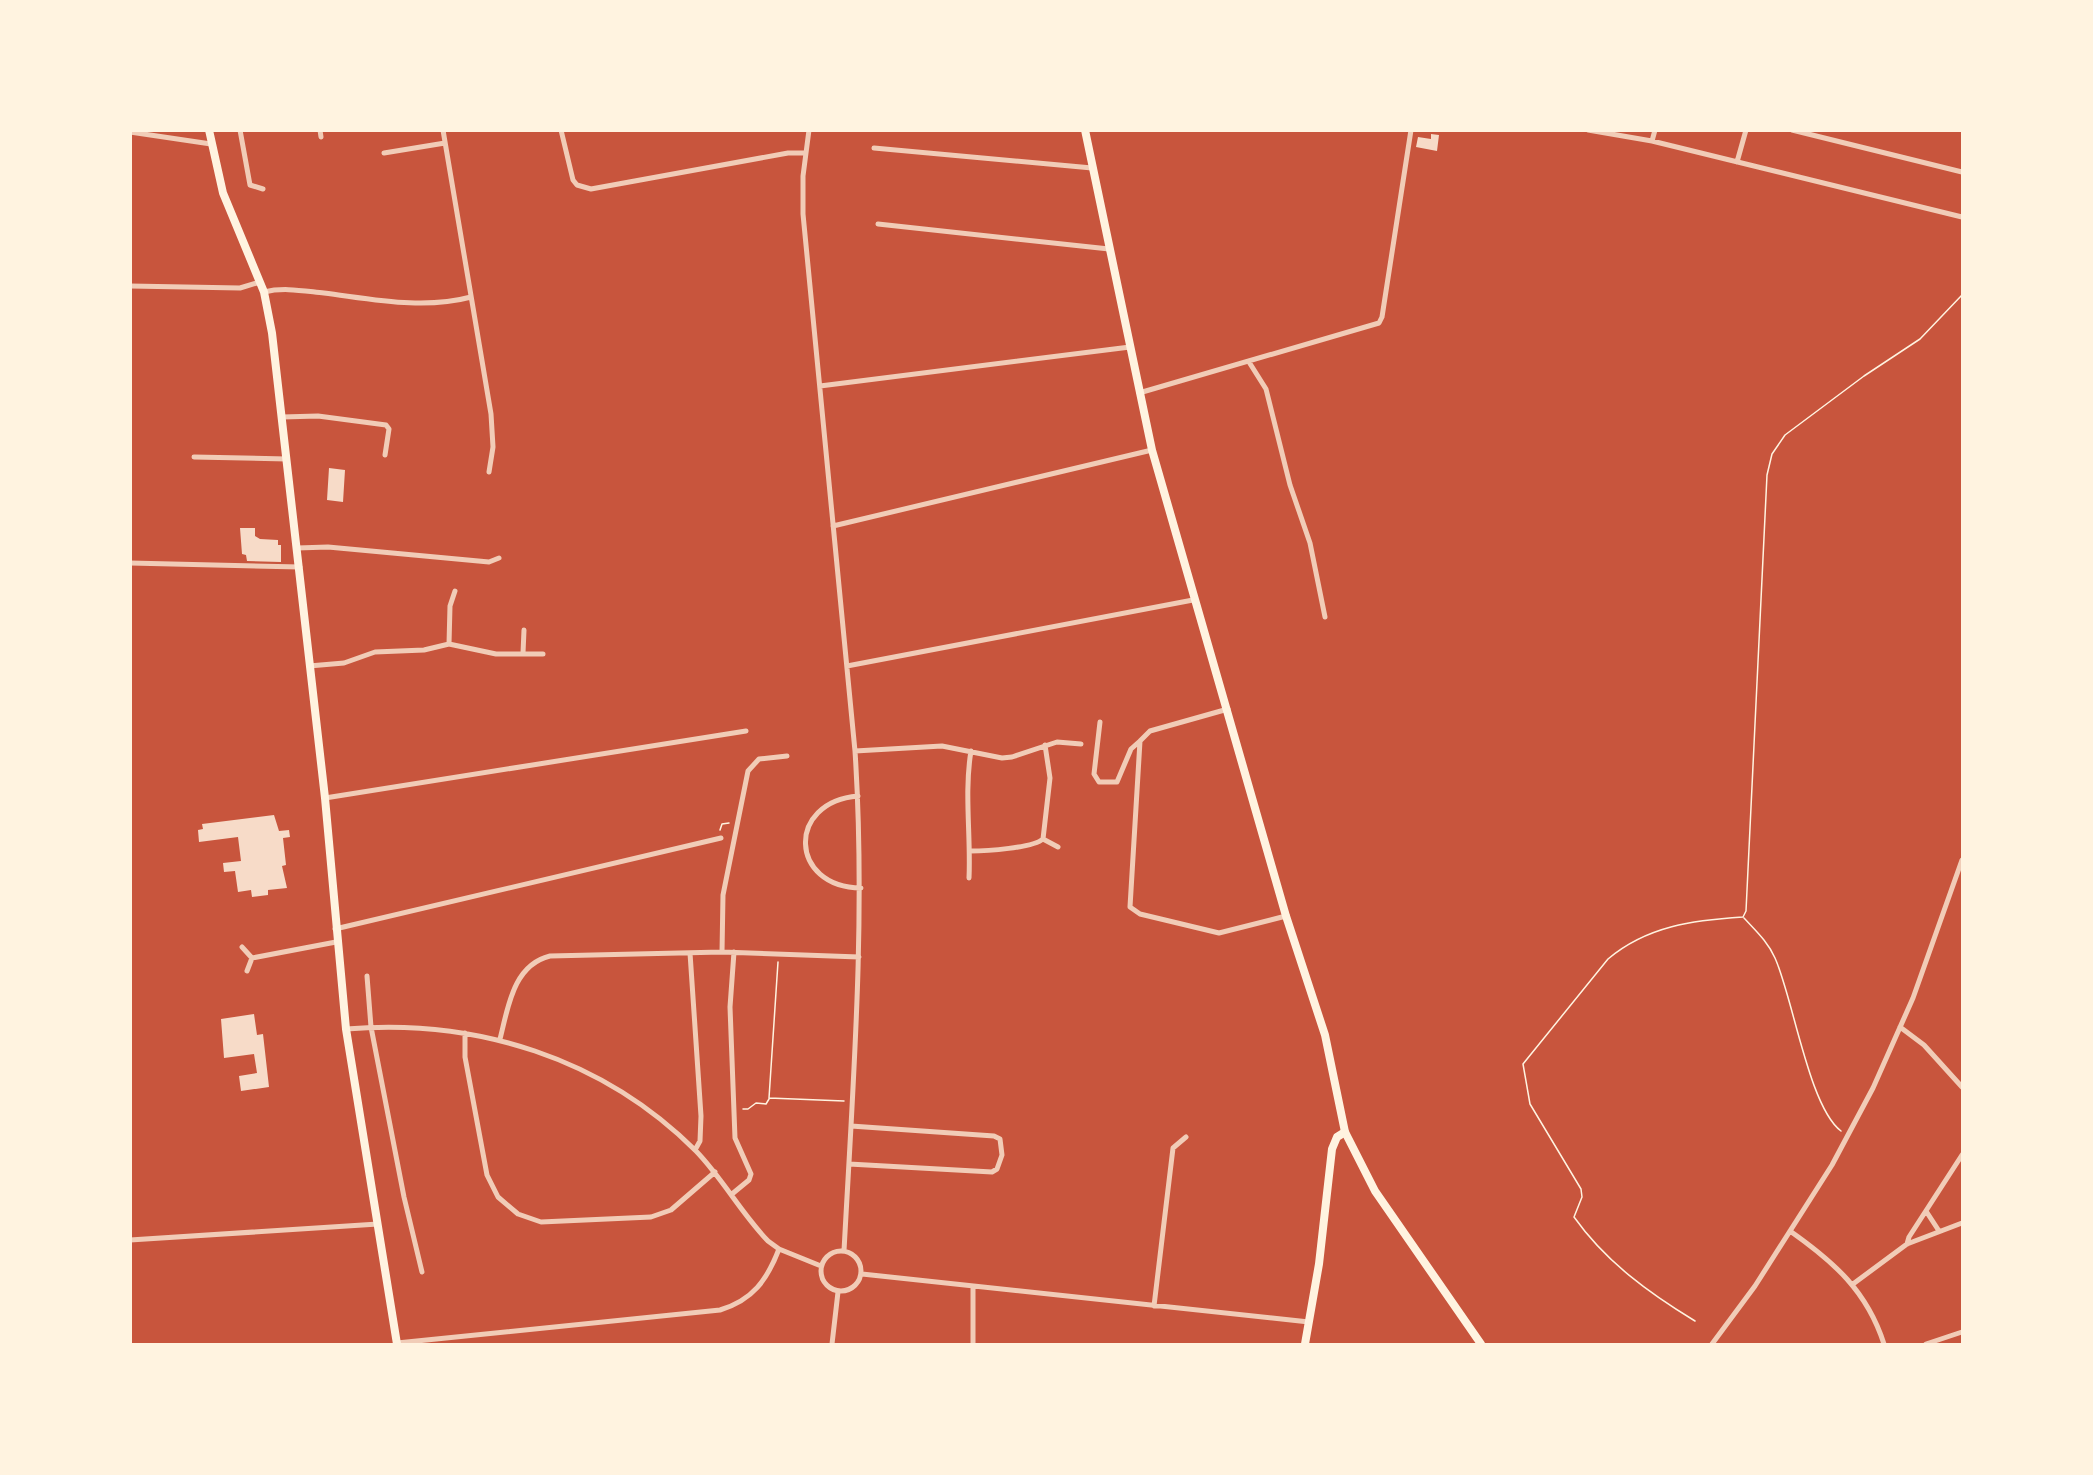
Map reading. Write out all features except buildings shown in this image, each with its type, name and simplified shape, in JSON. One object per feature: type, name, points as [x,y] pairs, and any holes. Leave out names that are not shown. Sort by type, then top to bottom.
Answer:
[{"type":"main road","points":[[209,130],[223,193],[264,292],[300,567],[325,798],[336,942],[346,1029],[397,1344]]},
{"type":"main road","points":[[1085,130],[1108,249],[1152,450],[1193,600],[1227,709],[1286,916],[1325,1035],[1345,1132],[1375,1191],[1481,1344]]},
{"type":"main road","points":[[1305,1344],[1319,1264],[1332,1149],[1337,1137],[1345,1132]]},
{"type":"street","points":[[240,130],[250,186],[263,189]]},
{"type":"street","points":[[443,130],[494,432],[489,472]]},
{"type":"street","points":[[561,130],[573,180],[577,185],[591,189],[788,153],[805,153]]},
{"type":"street","points":[[809,130],[805,153],[803,214],[855,751],[861,888],[844,1251]]},
{"type":"street","points":[[1139,393],[1379,323],[1382,317],[1411,130]]},
{"type":"street","points":[[1588,130],[1614,132],[1962,217]]},
{"type":"street","points":[[1652,141],[1654,130]]},
{"type":"street","points":[[1737,162],[1746,130]]},
{"type":"street","points":[[1792,130],[1962,172]]},
{"type":"street","points":[[130,132],[211,144]]},
{"type":"street","points":[[384,153],[445,143]]},
{"type":"street","points":[[874,148],[1092,168]]},
{"type":"street","points":[[878,224],[1108,249]]},
{"type":"street","points":[[130,286],[240,288],[260,282]]},
{"type":"street","points":[[264,292],[293,290],[422,303],[445,303],[471,297]]},
{"type":"street","points":[[820,386],[1130,347]]},
{"type":"street","points":[[1249,362],[1266,389],[1290,485],[1310,543],[1325,617]]},
{"type":"street","points":[[282,417],[318,416],[386,425],[389,429],[385,455]]},
{"type":"street","points":[[833,526],[1152,450]]},
{"type":"street","points":[[194,457],[287,459]]},
{"type":"street","points":[[297,548],[328,548],[489,562],[499,558]]},
{"type":"street","points":[[130,563],[300,567]]},
{"type":"street","points":[[449,644],[449,613],[455,591]]},
{"type":"street","points":[[847,666],[1193,600]]},
{"type":"street","points":[[523,653],[524,630]]},
{"type":"street","points":[[309,666],[344,663],[368,654],[424,650],[449,644],[496,654],[543,654]]},
{"type":"street","points":[[1100,722],[1094,774],[1099,782],[1117,782],[1131,749],[1150,731],[1227,709]]},
{"type":"street","points":[[325,798],[746,731]]},
{"type":"street","points":[[1140,741],[1129,899],[1132,911],[1220,933],[1286,916]]},
{"type":"street","points":[[855,751],[931,746],[1012,757],[1045,745],[1066,742],[1081,744]]},
{"type":"street","points":[[970,850],[995,851],[1036,844],[1043,839],[1050,778],[1045,745]]},
{"type":"street","points":[[969,878],[967,773],[971,751]]},
{"type":"street","points":[[722,952],[723,895],[748,771],[759,759],[787,756]]},
{"type":"street","points":[[858,796],[837,800],[822,807],[807,827],[805,844],[811,866],[825,879],[840,887],[861,888]]},
{"type":"street","points":[[335,929],[721,838]]},
{"type":"street","points":[[1043,839],[1058,847]]},
{"type":"street","points":[[1712,1344],[1755,1286],[1850,1131],[1900,1027],[1962,860]]},
{"type":"street","points":[[252,958],[336,942]]},
{"type":"street","points":[[242,947],[252,958]]},
{"type":"street","points":[[500,1039],[517,982],[528,968],[541,958],[561,955],[722,952],[859,957]]},
{"type":"street","points":[[732,1194],[749,1180],[751,1174],[736,1145],[733,1109],[730,1007],[734,952]]},
{"type":"street","points":[[690,953],[701,1116],[700,1141],[695,1150]]},
{"type":"street","points":[[248,971],[252,958]]},
{"type":"street","points":[[367,976],[371,1027],[404,1197],[422,1272]]},
{"type":"street","points":[[346,1029],[416,1026],[500,1039],[556,1058],[593,1074],[639,1103],[695,1150],[715,1172],[760,1232],[779,1249],[821,1266]]},
{"type":"street","points":[[1900,1027],[1924,1045],[1962,1087]]},
{"type":"street","points":[[465,1033],[465,1057],[487,1175],[498,1197],[518,1214],[541,1222],[651,1217],[671,1210],[715,1172]]},
{"type":"street","points":[[849,1164],[992,1172],[1000,1164],[1002,1155],[1000,1139],[994,1136],[850,1125]]},
{"type":"street","points":[[1154,1306],[1173,1148],[1186,1137]]},
{"type":"street","points":[[1908,1244],[1962,1155]]},
{"type":"street","points":[[1926,1212],[1939,1231]]},
{"type":"street","points":[[1853,1284],[1908,1244],[1962,1223]]},
{"type":"street","points":[[130,1240],[378,1224]]},
{"type":"street","points":[[1790,1231],[1824,1255],[1853,1284],[1875,1321],[1884,1344]]},
{"type":"street","points":[[397,1344],[720,1310],[743,1302],[760,1287],[779,1249]]},
{"type":"street","points":[[850,1252],[860,1262],[862,1274],[851,1290],[838,1292],[826,1285],[821,1266],[832,1253],[850,1252]]},
{"type":"street","points":[[862,1274],[1309,1322]]},
{"type":"street","points":[[973,1287],[973,1344]]},
{"type":"street","points":[[832,1344],[838,1292]]},
{"type":"street","points":[[1926,1344],[1962,1332]]},
{"type":"path","points":[[1743,917],[1748,888],[1767,475],[1772,454],[1785,435],[1927,334],[1962,295]]},
{"type":"path","points":[[721,838],[722,825],[736,823]]},
{"type":"path","points":[[1743,917],[1768,943],[1776,959],[1792,1005],[1808,1066],[1825,1110],[1836,1127],[1842,1131],[1850,1131]]},
{"type":"path","points":[[1695,1322],[1651,1294],[1616,1266],[1574,1217],[1582,1197],[1581,1189],[1530,1104],[1523,1064],[1608,959],[1625,945],[1659,929],[1714,919],[1743,917]]},
{"type":"path","points":[[733,1109],[748,1109],[756,1102],[766,1104],[769,1098],[778,954]]},
{"type":"path","points":[[769,1098],[851,1102]]}]
